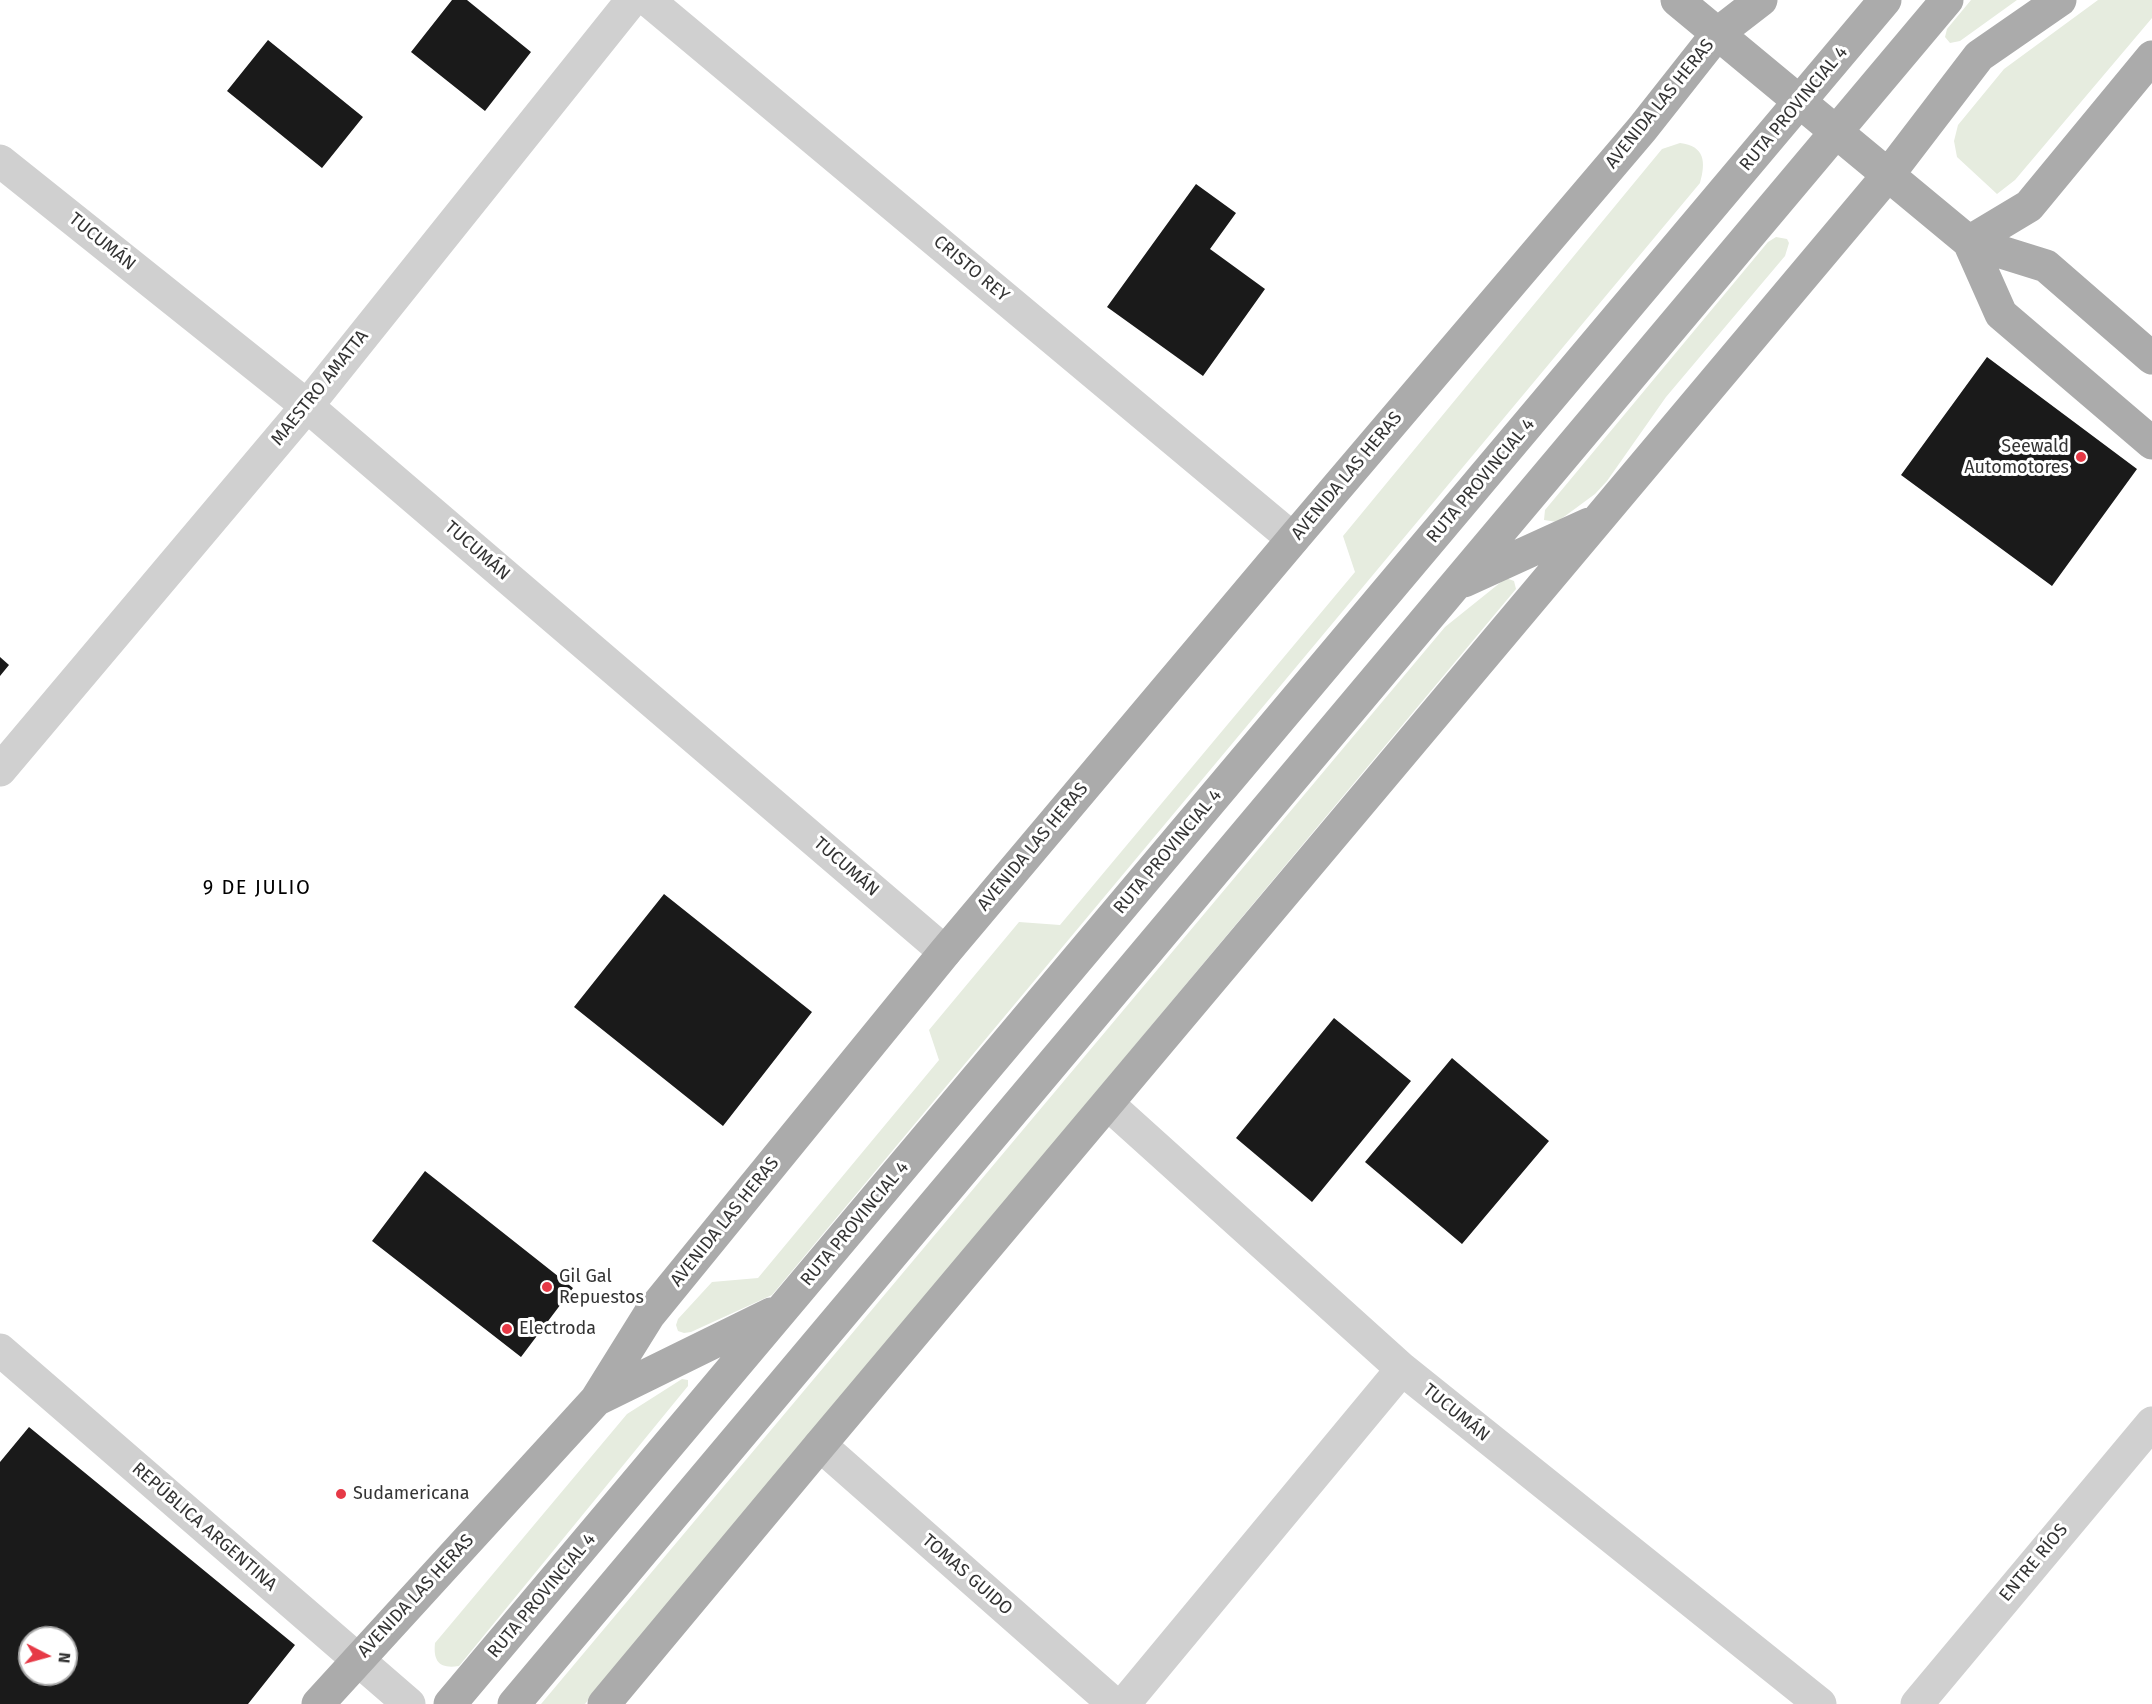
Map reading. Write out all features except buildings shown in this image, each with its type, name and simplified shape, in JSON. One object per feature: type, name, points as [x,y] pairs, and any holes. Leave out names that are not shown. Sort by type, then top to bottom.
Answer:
[{"type":"main road","points":[[1677,0],[1969,242],[2046,266],[2152,358]]},
{"type":"main road","name":"AVENIDA LAS HERAS","points":[[318,1704],[596,1400],[649,1315],[945,952],[1293,538],[1642,129],[1717,34],[1761,0]]},
{"type":"main road","name":"RUTA PROVINCIAL 4","points":[[450,1704],[1885,0]]},
{"type":"main road","points":[[514,1704],[1947,0]]},
{"type":"main road","points":[[604,1704],[1888,175],[1978,56],[2060,0]]},
{"type":"main road","points":[[1969,242],[2029,206],[2152,57]]},
{"type":"main road","points":[[1969,242],[2001,314],[2152,443]]},
{"type":"main road","points":[[1454,585],[1598,520]]},
{"type":"main road","points":[[596,1400],[783,1308]]},
{"type":"street","name":"MAESTRO AMATTA","points":[[0,770],[306,406],[632,0]]},
{"type":"street","name":"CRISTO REY","points":[[648,0],[1293,538]]},
{"type":"street","name":"TUCUMÁN","points":[[0,161],[306,406],[945,952]]},
{"type":"street","name":"TUCUMÁN","points":[[1108,1104],[1402,1369],[1820,1704]]},
{"type":"street","name":"REPÚBLICA ARGENTINA","points":[[0,1350],[409,1704]]},
{"type":"street","points":[[1124,1704],[1402,1369]]},
{"type":"street","name":"ENTRE RÍOS","points":[[1917,1704],[2152,1423]]},
{"type":"street","name":"TOMAS GUIDO","points":[[820,1445],[1114,1704]]},
{"type":"shaded area","points":[[1971,0],[2017,0],[1960,41],[1950,43],[1945,37],[1947,29]]},
{"type":"shaded area","points":[[2098,0],[2152,0],[2152,18],[2015,180],[1997,194],[1957,157],[1954,141],[1958,125],[2004,69]]},
{"type":"shaded area","points":[[1680,143],[1695,148],[1702,156],[1703,168],[1700,183],[772,1295],[691,1332],[678,1331],[676,1325],[678,1319],[712,1282],[758,1278],[939,1060],[929,1030],[1019,922],[1060,925],[1355,572],[1343,536],[1662,149]]},
{"type":"shaded area","points":[[1776,237],[1787,239],[1789,243],[1785,256],[1666,397],[1607,481],[1595,494],[1557,522],[1544,520],[1545,510],[1768,242]]},
{"type":"shaded area","points":[[1506,578],[1514,581],[1516,589],[585,1704],[541,1704],[1445,627]]},
{"type":"shaded area","points":[[682,1379],[688,1380],[688,1386],[459,1666],[452,1667],[439,1663],[435,1655],[435,1643],[627,1414]]},
{"type":"place","name":"Seewald Automotores","points":[[2081,457]]},
{"type":"place","name":"Gil Gal Repuestos","points":[[547,1287]]},
{"type":"place","name":"Electroda","points":[[507,1329]]},
{"type":"place","name":"Sudamericana","points":[[341,1494]]},
{"type":"district","name":"9 DE JULIO","points":[[257,888]]}]
